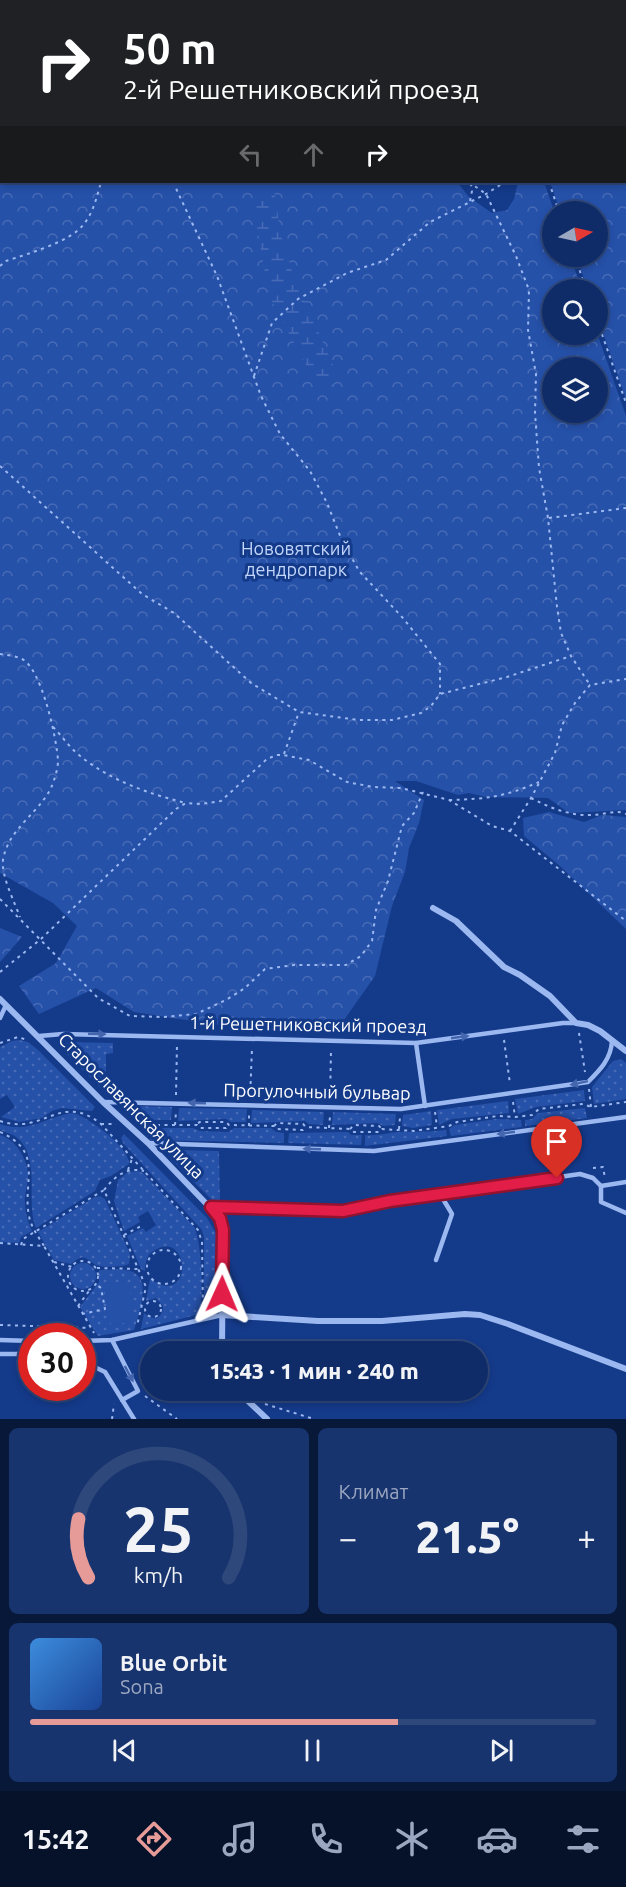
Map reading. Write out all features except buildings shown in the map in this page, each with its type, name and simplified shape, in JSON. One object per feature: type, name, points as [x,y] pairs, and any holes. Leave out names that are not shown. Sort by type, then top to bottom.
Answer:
[{"type":"street","points":[[433,908],[456,921],[504,967],[550,996],[577,1025],[588,1025],[600,1031],[626,1051]]},
{"type":"street","name":"Старославянская улица","points":[[0,999],[103,1102],[148,1143],[220,1218],[223,1230],[222,1341]]},
{"type":"street","points":[[222,1315],[318,1321],[382,1321],[465,1314],[480,1315],[508,1323],[626,1370]]},
{"type":"street","points":[[248,1401],[267,1419]]},
{"type":"lane","points":[[0,1018],[6,1005]]},
{"type":"lane","name":"1-й Решетниковский проезд","points":[[39,1036],[63,1034],[177,1036],[416,1043],[502,1031],[577,1025]]},
{"type":"lane","points":[[586,1078],[601,1069],[611,1052],[612,1041]]},
{"type":"lane","points":[[416,1043],[425,1106]]},
{"type":"lane","name":"Прогулочный бульвар","points":[[103,1102],[401,1110],[512,1094],[586,1078]]},
{"type":"lane","points":[[148,1143],[374,1151],[626,1117]]},
{"type":"lane","points":[[211,1207],[343,1211],[440,1194],[580,1174],[593,1178],[601,1186],[601,1203],[626,1214]]},
{"type":"lane","points":[[601,1186],[626,1182]]},
{"type":"lane","points":[[436,1260],[452,1214],[440,1194]]},
{"type":"lane","points":[[96,1341],[135,1336],[222,1315]]},
{"type":"lane","points":[[0,1340],[18,1341]]},
{"type":"lane","points":[[112,1340],[138,1391],[122,1400]]},
{"type":"lane","points":[[0,1354],[18,1354]]},
{"type":"lane","points":[[96,1368],[105,1372],[134,1419]]},
{"type":"path","points":[[0,266],[6,261],[60,241],[83,226],[101,183]]},
{"type":"path","points":[[173,183],[217,276],[254,376],[280,434],[310,471],[359,571],[402,617],[440,664],[440,694]]},
{"type":"path","points":[[470,183],[472,191],[470,201]]},
{"type":"path","points":[[470,183],[486,194],[516,255],[529,290],[528,330],[536,374],[538,468],[548,518],[561,633],[571,656],[590,685]]},
{"type":"path","points":[[254,376],[272,323],[298,299],[347,273],[386,260],[430,222],[503,183]]},
{"type":"path","points":[[549,183],[555,201]]},
{"type":"path","points":[[606,345],[626,403]]},
{"type":"path","points":[[0,466],[142,594],[174,613],[251,683],[299,712],[359,720],[392,720],[421,713],[440,694],[507,677],[571,656]]},
{"type":"path","points":[[548,518],[626,508]]},
{"type":"path","points":[[0,654],[24,659],[35,671],[53,727],[58,764],[51,788],[22,822],[9,842],[3,862],[21,920]]},
{"type":"path","points":[[510,831],[555,753],[562,725],[575,703],[590,685],[626,679]]},
{"type":"path","points":[[284,754],[299,712]]},
{"type":"path","points":[[53,727],[77,754],[101,771],[157,796],[186,803],[201,804],[221,801],[267,759],[284,754],[309,760],[347,782],[423,792],[449,800],[492,826],[510,831],[626,921]]},
{"type":"path","points":[[449,800],[494,798],[512,794],[539,782]]},
{"type":"path","points":[[0,899],[98,998],[130,1016],[163,1017],[196,1014],[236,994],[265,969],[294,965],[346,965],[361,956],[372,941],[376,910],[388,881],[402,826],[414,813],[423,792]]},
{"type":"path","points":[[531,798],[563,812],[591,815],[621,811],[626,814]]},
{"type":"path","points":[[0,972],[41,939],[176,809],[186,803]]},
{"type":"path","points":[[577,1025],[591,1107]]},
{"type":"path","points":[[502,1031],[515,1117]]},
{"type":"path","points":[[175,1125],[177,1036]]},
{"type":"path","points":[[249,1126],[252,1038]]},
{"type":"path","points":[[329,1128],[332,1041]]},
{"type":"path","points":[[586,1078],[590,1071]]},
{"type":"path","name":"Прогулочный бульвар","points":[[274,1126],[277,1123],[303,1124],[306,1127],[350,1129],[354,1132],[379,1132],[382,1129],[414,1131],[498,1116],[532,1115],[539,1109],[583,1104],[591,1107],[626,1102]]},
{"type":"path","points":[[434,1105],[437,1127]]},
{"type":"path","points":[[399,1129],[401,1110]]},
{"type":"path","points":[[0,1121],[9,1124],[33,1124],[56,1113],[76,1111],[88,1115],[101,1124],[198,1230],[202,1242],[202,1315]]},
{"type":"path","name":"Прогулочный бульвар","points":[[128,1124],[197,1125],[200,1122],[226,1122],[229,1125],[274,1126],[278,1129],[303,1130],[306,1127]]},
{"type":"path","points":[[101,1124],[115,1124]]},
{"type":"path","name":"Прогулочный бульвар","points":[[197,1125],[200,1128],[226,1128],[229,1125]]},
{"type":"path","name":"Прогулочный бульвар","points":[[350,1129],[354,1125],[379,1126],[382,1129]]},
{"type":"path","points":[[0,1132],[21,1147],[26,1157],[30,1176],[29,1215],[35,1232],[87,1323]]},
{"type":"path","points":[[128,1170],[133,1158]]},
{"type":"path","points":[[592,1169],[603,1167],[606,1181]]},
{"type":"path","points":[[21,1245],[23,1239],[104,1190],[117,1176],[128,1170],[144,1171]]},
{"type":"path","points":[[104,1190],[146,1287],[144,1307],[135,1336]]},
{"type":"path","points":[[124,1235],[143,1225]]},
{"type":"path","points":[[0,1243],[44,1246]]},
{"type":"path","points":[[157,1251],[173,1252],[180,1261],[180,1273],[173,1282],[162,1284],[152,1279],[149,1274],[147,1269],[149,1258],[157,1251]]},
{"type":"path","points":[[90,1289],[83,1291],[73,1287],[69,1278],[72,1267],[77,1263],[86,1261],[96,1268],[139,1269]]},
{"type":"path","points":[[53,1262],[72,1267]]},
{"type":"path","points":[[78,1307],[96,1284],[98,1275],[96,1268]]},
{"type":"path","points":[[141,1274],[149,1274]]},
{"type":"path","points":[[82,1314],[105,1309],[101,1288],[96,1284]]},
{"type":"path","points":[[155,1300],[161,1306],[162,1311],[159,1315],[151,1317],[144,1307],[155,1300]]},
{"type":"path","points":[[0,1325],[18,1326]]},
{"type":"path","points":[[138,1391],[177,1419]]},
{"type":"path","points":[[255,1401],[314,1419]]},
{"type":"green space","name":"Нововятский дендропарк","points":[[0,183],[458,183],[469,197],[492,213],[507,210],[514,199],[518,183],[544,183],[551,201],[542,201],[542,267],[574,267],[578,279],[542,279],[542,345],[601,345],[605,357],[542,357],[542,423],[608,423],[608,364],[626,416],[626,810],[569,813],[548,798],[486,797],[469,793],[458,795],[416,781],[395,781],[424,800],[419,823],[409,848],[405,872],[392,906],[375,976],[344,1020],[334,1027],[319,1029],[232,1027],[134,1012],[96,988],[39,1014],[19,986],[56,963],[77,926],[53,903],[0,873]]},
{"type":"green space","points":[[550,183],[626,183],[626,399],[607,345],[608,279],[584,279],[580,267],[608,267],[608,201],[557,201]]},
{"type":"green space","points":[[265,191],[274,191],[281,235],[293,275],[334,367],[332,396],[306,365],[269,296],[253,204]]},
{"type":"green space","points":[[549,812],[584,822],[602,815],[626,817],[626,929],[560,866],[524,836],[523,818]]},
{"type":"green space","points":[[0,928],[22,937],[0,962]]},
{"type":"green space","points":[[19,1040],[28,1042],[38,1050],[95,1107],[92,1111],[62,1108],[42,1118],[19,1122],[1,1117],[15,1107],[7,1095],[0,1099],[0,1047]]},
{"type":"green space","points":[[68,1042],[113,1043],[113,1053],[106,1054],[106,1083],[113,1084],[113,1093],[106,1093],[65,1052],[65,1045]]},
{"type":"green space","points":[[621,1059],[626,1063],[626,1099],[594,1104],[592,1087],[613,1061]]},
{"type":"green space","points":[[584,1090],[585,1101],[536,1107],[518,1114],[515,1099]]},
{"type":"green space","points":[[508,1101],[509,1113],[452,1119],[439,1125],[437,1110]]},
{"type":"green space","points":[[134,1106],[172,1107],[171,1120],[147,1120]]},
{"type":"green space","points":[[179,1108],[247,1109],[246,1122],[231,1122],[226,1119],[178,1121]]},
{"type":"green space","points":[[585,1108],[587,1118],[525,1126],[525,1120],[532,1119],[538,1113]]},
{"type":"green space","points":[[252,1110],[324,1112],[323,1125],[309,1124],[305,1121],[251,1123]]},
{"type":"green space","points":[[431,1111],[432,1125],[413,1128],[402,1126],[403,1115]]},
{"type":"green space","points":[[333,1112],[396,1114],[395,1125],[384,1126],[377,1123],[332,1125]]},
{"type":"green space","points":[[73,1113],[89,1120],[116,1142],[128,1157],[129,1164],[111,1176],[100,1180],[95,1191],[36,1228],[33,1217],[31,1165],[28,1153],[13,1135],[0,1130],[0,1124],[11,1127],[29,1126]]},
{"type":"green space","points":[[496,1119],[521,1120],[522,1127],[451,1136],[449,1129],[455,1125]]},
{"type":"green space","points":[[150,1128],[193,1128],[200,1131],[228,1132],[234,1128],[271,1128],[276,1132],[284,1133],[284,1143],[150,1140]]},
{"type":"green space","points":[[446,1130],[447,1136],[365,1146],[365,1135]]},
{"type":"green space","points":[[348,1132],[351,1135],[362,1135],[361,1145],[288,1143],[289,1133]]},
{"type":"green space","points":[[124,1134],[207,1218],[216,1233],[218,1300],[213,1310],[204,1316],[204,1238],[202,1230],[123,1143],[121,1138]]},
{"type":"green space","points":[[0,1135],[16,1145],[27,1169],[25,1207],[32,1231],[21,1237],[19,1243],[0,1242]]},
{"type":"green space","points":[[173,1150],[219,1151],[220,1203],[212,1200],[171,1159],[170,1155]]},
{"type":"green space","points":[[128,1172],[143,1173],[194,1227],[199,1244],[202,1282],[200,1313],[141,1329],[144,1313],[151,1318],[157,1318],[163,1310],[163,1306],[156,1298],[146,1301],[150,1279],[164,1286],[174,1284],[180,1277],[182,1268],[175,1250],[167,1246],[152,1252],[145,1264],[145,1271],[141,1269],[127,1236],[143,1228],[146,1232],[156,1225],[148,1211],[138,1217],[140,1222],[124,1231],[114,1201],[118,1180]]},
{"type":"green space","points":[[100,1196],[105,1199],[130,1254],[129,1264],[107,1267],[96,1265],[84,1258],[71,1264],[54,1260],[38,1232]]},
{"type":"green space","points":[[83,1263],[92,1267],[96,1276],[92,1285],[83,1289],[74,1285],[70,1276],[74,1267]]},
{"type":"green space","points":[[99,1270],[125,1270],[139,1277],[143,1291],[134,1330],[98,1336],[96,1323],[90,1323],[80,1307],[99,1282]]},
{"type":"green space","points":[[124,1281],[129,1285],[133,1320],[112,1325],[108,1320],[104,1286]]},
{"type":"route","points":[[222,1294],[223,1230],[220,1218],[211,1207],[343,1211],[390,1201],[557,1178]]}]
